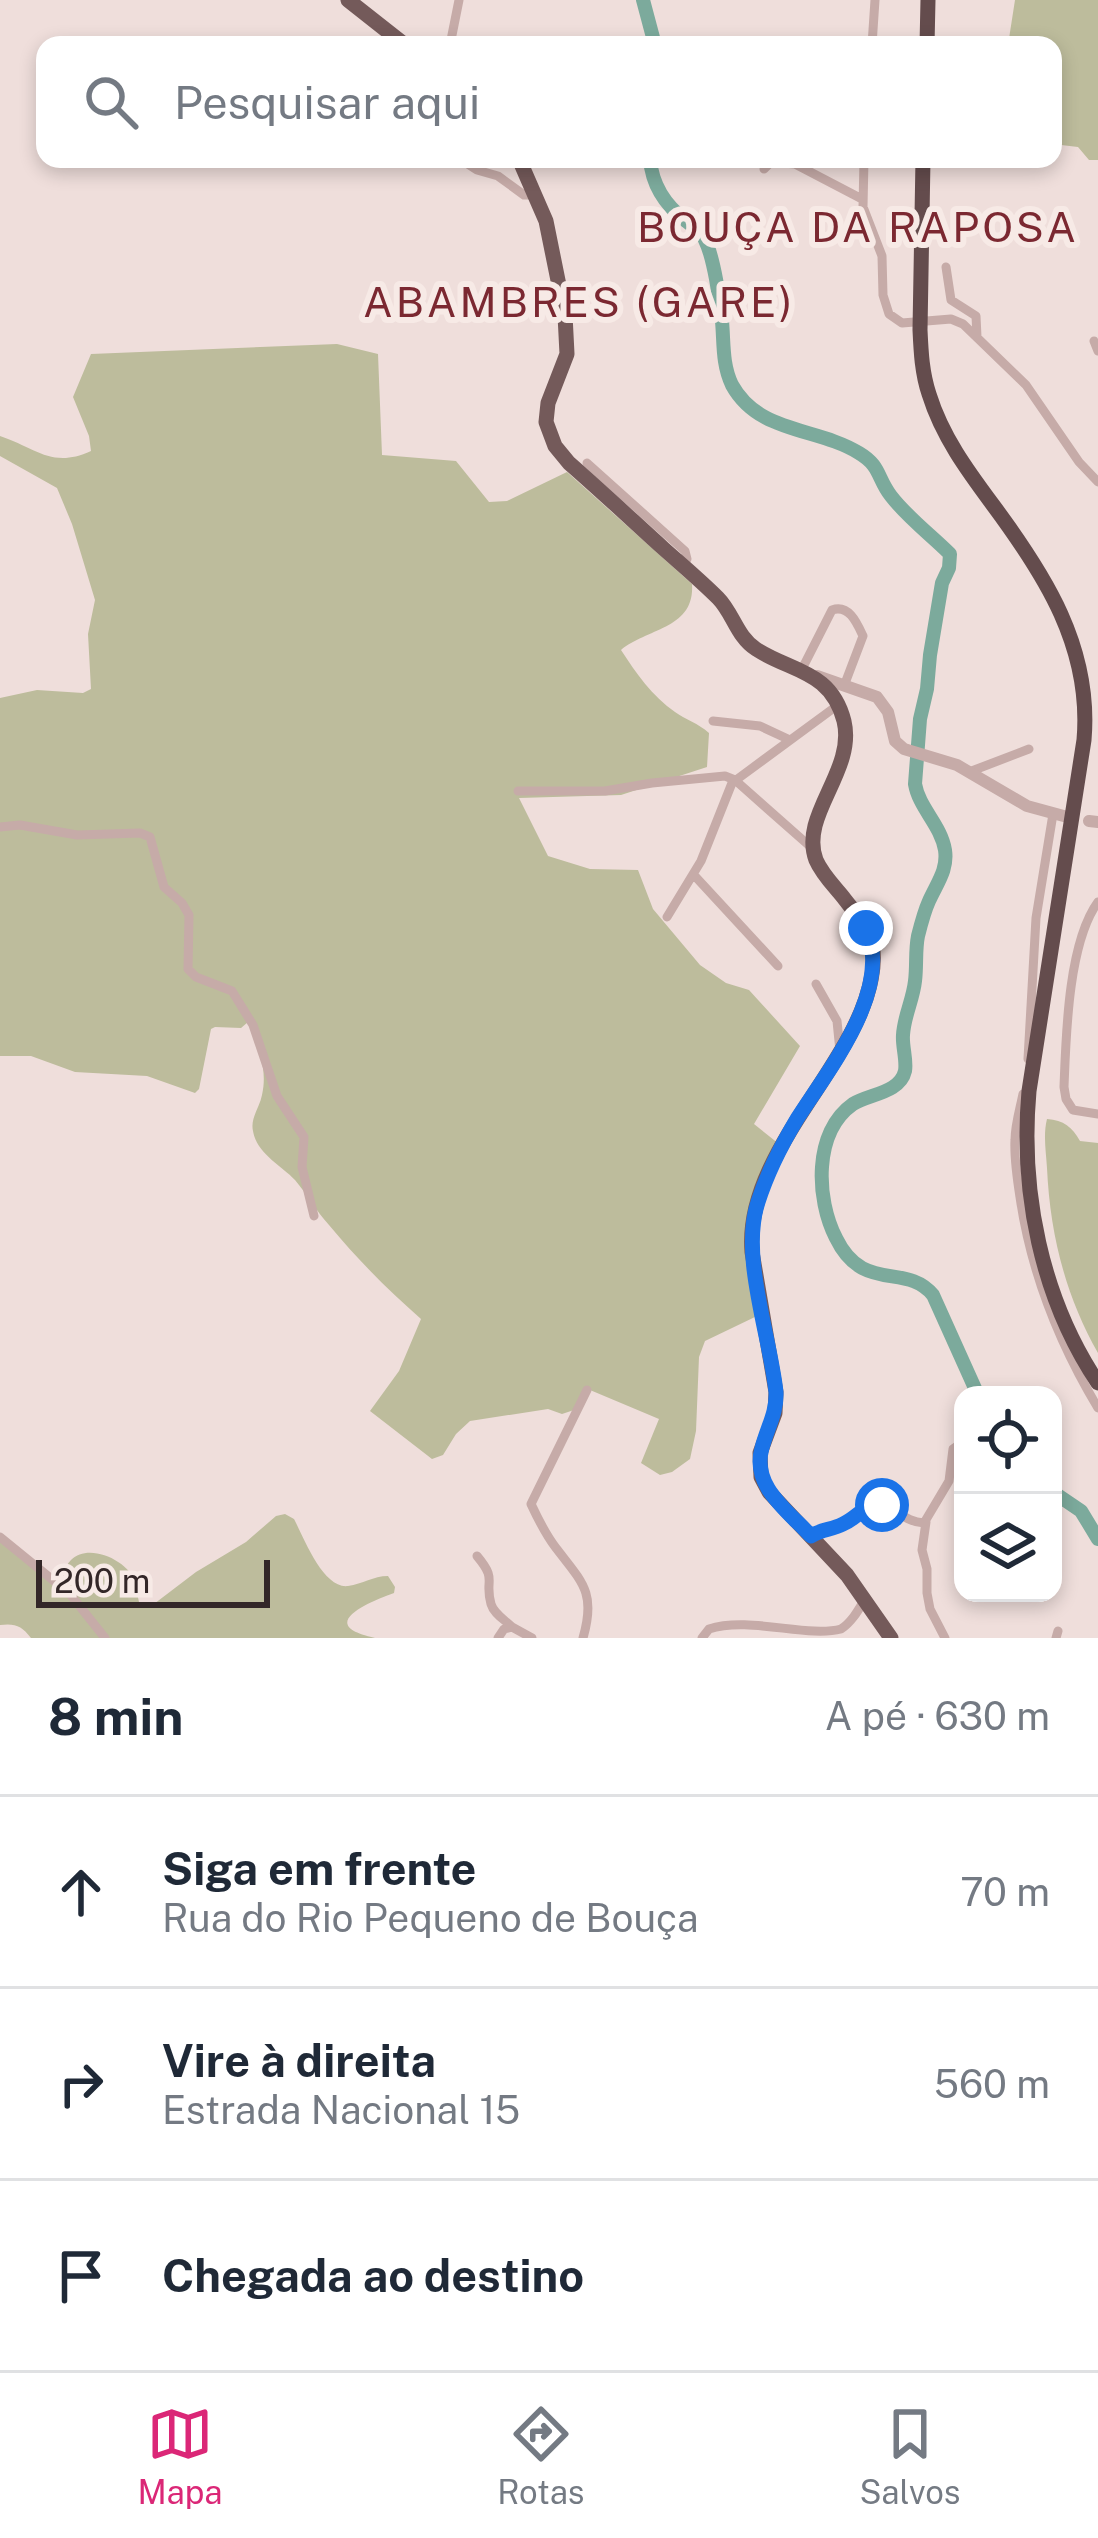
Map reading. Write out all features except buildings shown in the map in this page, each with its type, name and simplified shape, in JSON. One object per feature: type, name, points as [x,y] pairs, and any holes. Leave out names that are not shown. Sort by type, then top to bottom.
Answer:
[{"type":"highway","points":[[931,36],[932,0]]},
{"type":"highway","points":[[927,168],[929,346],[936,390],[953,432],[1063,595],[1079,635],[1090,685],[1088,757],[1039,1090],[1036,1146],[1054,1270],[1073,1322],[1098,1368]]},
{"type":"highway","points":[[927,168],[921,345],[929,395],[964,466],[1051,590],[1071,634],[1082,682],[1084,740],[1029,1091],[1027,1137],[1045,1270],[1071,1337],[1098,1383]]},
{"type":"main road","points":[[350,4],[393,36]]},
{"type":"main road","points":[[523,168],[550,236],[568,334],[565,362],[547,407],[548,433],[563,458],[722,603],[750,645],[845,695],[845,748],[816,824],[814,849],[820,868],[872,942],[868,992],[840,1053],[784,1142],[759,1197],[752,1231],[753,1261],[776,1392],[759,1470],[769,1492],[847,1575],[891,1638]]},
{"type":"street","points":[[452,36],[459,0]]},
{"type":"street","points":[[873,36],[875,0]]},
{"type":"street","points":[[474,168],[499,176],[524,195],[536,195]]},
{"type":"street","points":[[803,168],[862,199]]},
{"type":"street","points":[[864,168],[866,220],[882,256],[885,306],[895,321],[960,322],[1026,385],[1098,482]]},
{"type":"street","points":[[946,267],[951,300],[975,314],[977,338]]},
{"type":"street","points":[[1083,467],[1098,457]]},
{"type":"street","points":[[587,463],[685,551],[687,559],[682,565]]},
{"type":"street","points":[[667,917],[710,843],[735,780],[845,695],[863,637],[850,613],[832,610],[806,671]]},
{"type":"street","points":[[845,695],[871,693],[880,700],[897,743],[914,753],[969,772],[1013,800],[1071,818]]},
{"type":"street","points":[[713,721],[760,726],[790,740]]},
{"type":"street","points":[[969,772],[1029,748]]},
{"type":"street","points":[[518,791],[605,791],[718,776],[735,780],[814,849]]},
{"type":"street","points":[[1053,814],[1035,923],[1028,1062],[1015,1154],[1040,1285],[1098,1408]]},
{"type":"street","points":[[0,827],[150,837],[164,887],[189,915],[188,969],[238,998],[260,1039],[277,1096],[301,1128],[305,1142],[302,1167],[314,1216]]},
{"type":"street","points":[[694,874],[778,966]]},
{"type":"street","points":[[1098,902],[1085,924],[1068,1003],[1064,1090],[1073,1110],[1098,1114]]},
{"type":"street","points":[[816,984],[837,1021],[840,1053]]},
{"type":"street","points":[[584,1638],[591,1612],[586,1586],[553,1545],[531,1504],[587,1390]]},
{"type":"street","points":[[945,1638],[930,1609],[922,1550],[926,1522],[949,1480],[954,1448]]},
{"type":"street","points":[[811,1536],[844,1524],[874,1504],[913,1522],[926,1522]]},
{"type":"street","points":[[0,1537],[75,1598],[105,1638]]},
{"type":"street","points":[[477,1556],[491,1576],[492,1606],[512,1627],[532,1638]]},
{"type":"street","points":[[702,1638],[709,1629],[729,1625],[806,1634],[835,1631],[855,1615],[865,1599]]},
{"type":"street","points":[[498,1638],[502,1630],[512,1627]]},
{"type":"green space","points":[[1015,0],[1098,0],[1098,160],[1089,160],[1078,147],[1062,145],[1062,36],[1009,36]]},
{"type":"green space","points":[[337,344],[378,354],[382,455],[456,461],[489,502],[507,501],[567,472],[692,584],[691,599],[678,619],[621,650],[659,699],[709,733],[707,767],[621,795],[519,798],[548,856],[590,869],[638,870],[653,909],[700,965],[726,983],[749,990],[800,1046],[754,1124],[779,1144],[755,1194],[757,1316],[705,1341],[699,1357],[690,1459],[672,1472],[660,1475],[641,1463],[659,1419],[590,1390],[580,1408],[562,1414],[548,1409],[470,1421],[443,1455],[432,1459],[370,1411],[399,1371],[421,1319],[362,1262],[295,1180],[259,1146],[252,1126],[264,1076],[248,1022],[241,1028],[211,1029],[195,1093],[147,1076],[75,1072],[31,1056],[0,1056],[0,698],[37,690],[83,693],[91,689],[88,634],[95,600],[57,488],[0,456],[0,436],[55,457],[91,451],[73,397],[91,354]]},
{"type":"green space","points":[[1047,1119],[1067,1125],[1080,1141],[1098,1143],[1098,1353],[1068,1286],[1056,1240]]},
{"type":"green space","points":[[285,1514],[294,1519],[323,1571],[339,1585],[388,1576],[394,1593],[361,1608],[348,1620],[357,1633],[375,1638],[31,1638],[18,1626],[0,1625],[0,1541],[56,1585],[79,1555],[108,1556],[132,1575],[139,1602],[150,1607]]},
{"type":"waterway","points":[[643,0],[653,36]]},
{"type":"waterway","points":[[652,168],[661,194],[699,231],[708,248],[726,369],[743,401],[773,421],[866,458],[898,504],[950,554],[920,719],[915,784],[946,857],[918,936],[914,988],[903,1035],[905,1071],[897,1084],[853,1104],[840,1116],[825,1148],[822,1186],[829,1222],[847,1255],[871,1272],[910,1280],[933,1295],[974,1386]]},
{"type":"waterway","points":[[1056,1494],[1081,1511],[1098,1539]]},
{"type":"district","name":"BOUÇA DA RAPOSA","points":[[858,227]]},
{"type":"district","name":"ABAMBRES (GARE)","points":[[579,302]]},
{"type":"route","points":[[866,928],[872,958],[861,1013],[780,1151],[759,1197],[752,1242],[776,1392],[775,1413],[760,1454],[765,1485],[811,1536],[844,1524],[868,1506],[882,1505]]}]
